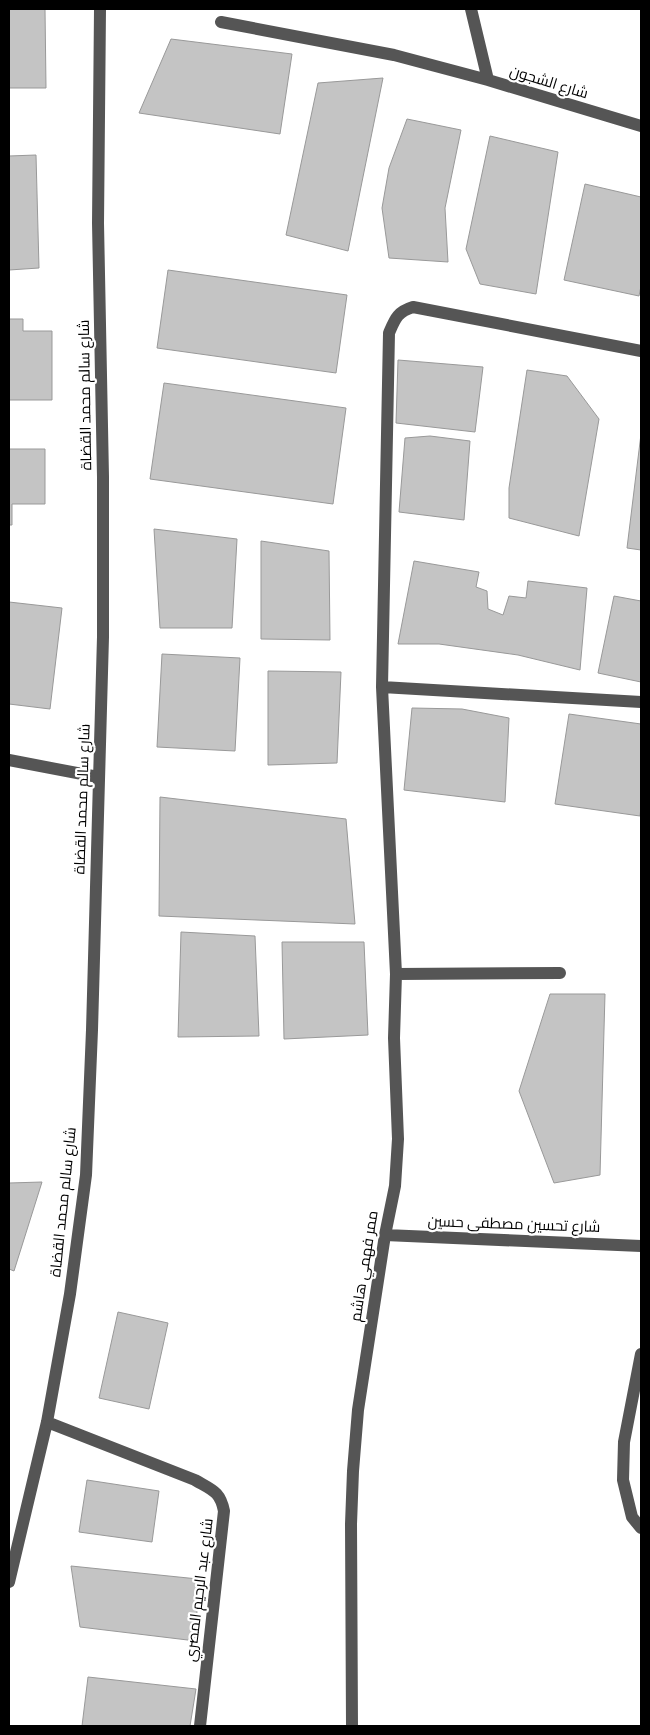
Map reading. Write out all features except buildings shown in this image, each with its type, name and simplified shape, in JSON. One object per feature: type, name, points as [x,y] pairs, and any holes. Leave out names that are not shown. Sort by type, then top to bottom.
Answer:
[{"type":"street","name":"شارع سالم محمد القضاة","points":[[9,1582],[47,1422],[70,1294],[86,1175],[103,637],[103,477],[98,223],[100,9]]},
{"type":"street","name":"شارع الشجون","points":[[471,9],[488,80],[641,126]]},
{"type":"street","points":[[220,22],[394,55],[488,80]]},
{"type":"street","name":"ممر فهمي هاشم","points":[[352,1726],[351,1524],[353,1471],[358,1410],[385,1235],[395,1186],[398,1139],[394,1038],[396,974],[382,687],[389,333],[394,320],[402,311],[413,307],[641,351]]},
{"type":"street","points":[[382,687],[641,702]]},
{"type":"street","points":[[9,760],[98,776]]},
{"type":"street","points":[[396,974],[560,973]]},
{"type":"street","name":"شارع تحسين مصطفى حسين","points":[[385,1235],[641,1246]]},
{"type":"street","points":[[641,1354],[624,1442],[623,1480],[632,1517],[641,1528]]},
{"type":"street","name":"شارع عبد الرحيم المصري","points":[[47,1422],[195,1480],[214,1491],[222,1500],[224,1511],[200,1726]]}]
